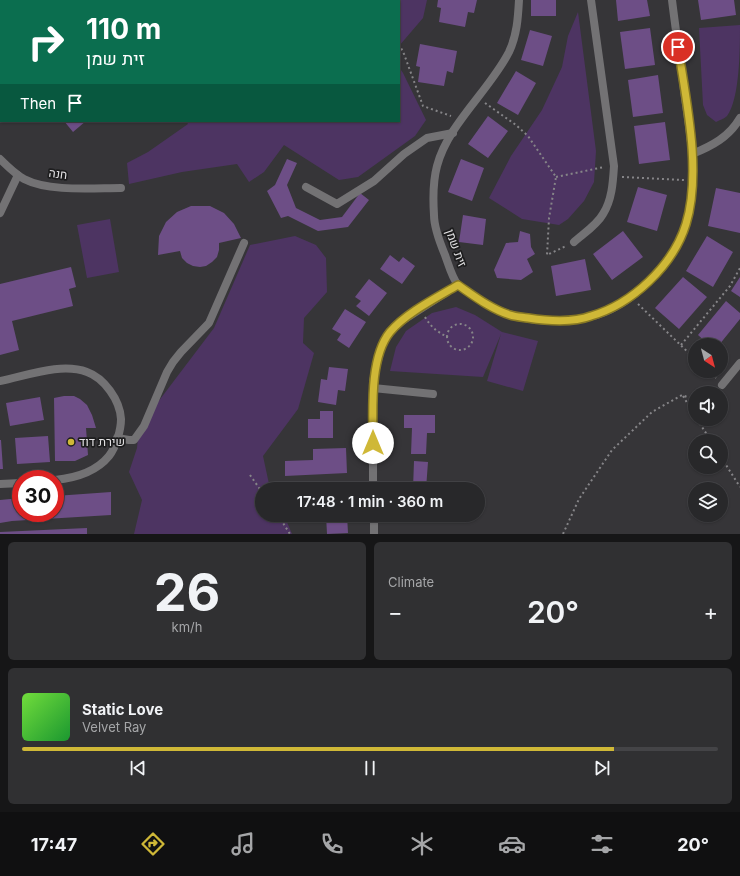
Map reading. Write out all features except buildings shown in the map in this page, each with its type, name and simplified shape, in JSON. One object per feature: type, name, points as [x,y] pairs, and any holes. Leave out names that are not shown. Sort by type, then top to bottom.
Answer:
[{"type":"street","name":"זית שמן","points":[[520,0],[515,35],[509,52],[448,140],[436,167],[434,218],[442,249],[458,285],[490,306],[510,316],[537,320],[564,321],[590,317],[622,303],[643,287],[660,270],[674,251],[686,225],[692,196],[692,154],[672,0]]},
{"type":"street","points":[[574,242],[603,215],[608,203],[614,166],[591,0]]},
{"type":"street","points":[[692,154],[711,146],[722,139],[740,118]]},
{"type":"street","points":[[306,187],[337,204],[374,181],[404,154],[428,138],[453,133]]},
{"type":"street","name":"חנה","points":[[0,159],[24,179],[42,184],[60,188],[121,188]]},
{"type":"street","points":[[0,212],[18,175]]},
{"type":"street","points":[[117,438],[134,440],[144,426],[167,372],[173,362],[209,323],[244,243]]},
{"type":"street","points":[[373,482],[373,381],[381,348],[389,333],[402,320],[458,285]]},
{"type":"street","points":[[722,385],[740,363]]},
{"type":"street","points":[[0,380],[59,368],[87,372],[96,377],[106,386],[118,405],[121,419],[116,444],[109,456],[99,465],[73,478],[64,479]]},
{"type":"street","points":[[373,388],[433,394]]},
{"type":"street","points":[[0,484],[12,483]]},
{"type":"street","points":[[374,522],[374,534]]},
{"type":"path","points":[[400,46],[423,106],[462,120]]},
{"type":"path","points":[[477,98],[516,125],[528,136],[556,177],[549,218],[547,255],[574,242]]},
{"type":"path","points":[[556,177],[614,166]]},
{"type":"path","points":[[613,176],[693,180]]},
{"type":"path","points":[[681,345],[730,286],[740,268]]},
{"type":"path","points":[[630,297],[688,352]]},
{"type":"path","points":[[419,310],[431,327],[448,337]]},
{"type":"path","points":[[461,324],[469,328],[473,335],[473,340],[468,347],[460,350],[449,344],[448,337],[454,326],[461,324]]},
{"type":"path","points":[[682,395],[688,397]]},
{"type":"path","points":[[682,395],[688,405]]},
{"type":"path","points":[[563,534],[579,498],[612,450],[652,412],[682,395]]},
{"type":"path","points":[[728,468],[740,487]]},
{"type":"path","points":[[250,475],[255,482]]},
{"type":"path","points":[[282,522],[290,534]]},
{"type":"shaded area","points":[[400,0],[427,0],[423,18],[400,45]]},
{"type":"shaded area","points":[[578,12],[596,151],[594,182],[584,201],[568,219],[559,225],[522,219],[489,198],[511,156],[542,110],[562,67],[568,36]]},
{"type":"shaded area","points":[[740,25],[740,47],[735,98],[727,116],[716,122],[707,115],[703,105],[699,28]]},
{"type":"shaded area","points":[[400,68],[426,120],[415,136],[358,177],[339,180],[284,145],[264,172],[249,182],[237,164],[182,172],[129,184],[127,163],[148,152],[188,124],[187,122],[400,122]]},
{"type":"shaded area","points":[[110,219],[119,272],[87,278],[77,225]]},
{"type":"shaded area","points":[[295,236],[316,245],[326,258],[327,292],[304,318],[303,343],[314,353],[298,409],[263,456],[269,482],[255,482],[255,522],[287,522],[292,534],[134,534],[142,500],[129,472],[137,448],[139,427],[214,328],[250,245]]},
{"type":"shaded area","points":[[456,307],[475,315],[502,332],[538,341],[523,391],[487,381],[501,334],[483,377],[390,371],[396,347],[406,331],[432,313]]},
{"type":"place","name":"שירת דוד","points":[[71,442]]},
{"type":"route","points":[[373,443],[373,381],[381,348],[389,333],[402,320],[458,285],[490,306],[510,316],[537,320],[564,321],[590,317],[622,303],[643,287],[660,270],[674,251],[686,225],[692,196],[693,169],[691,140],[678,47]]}]
